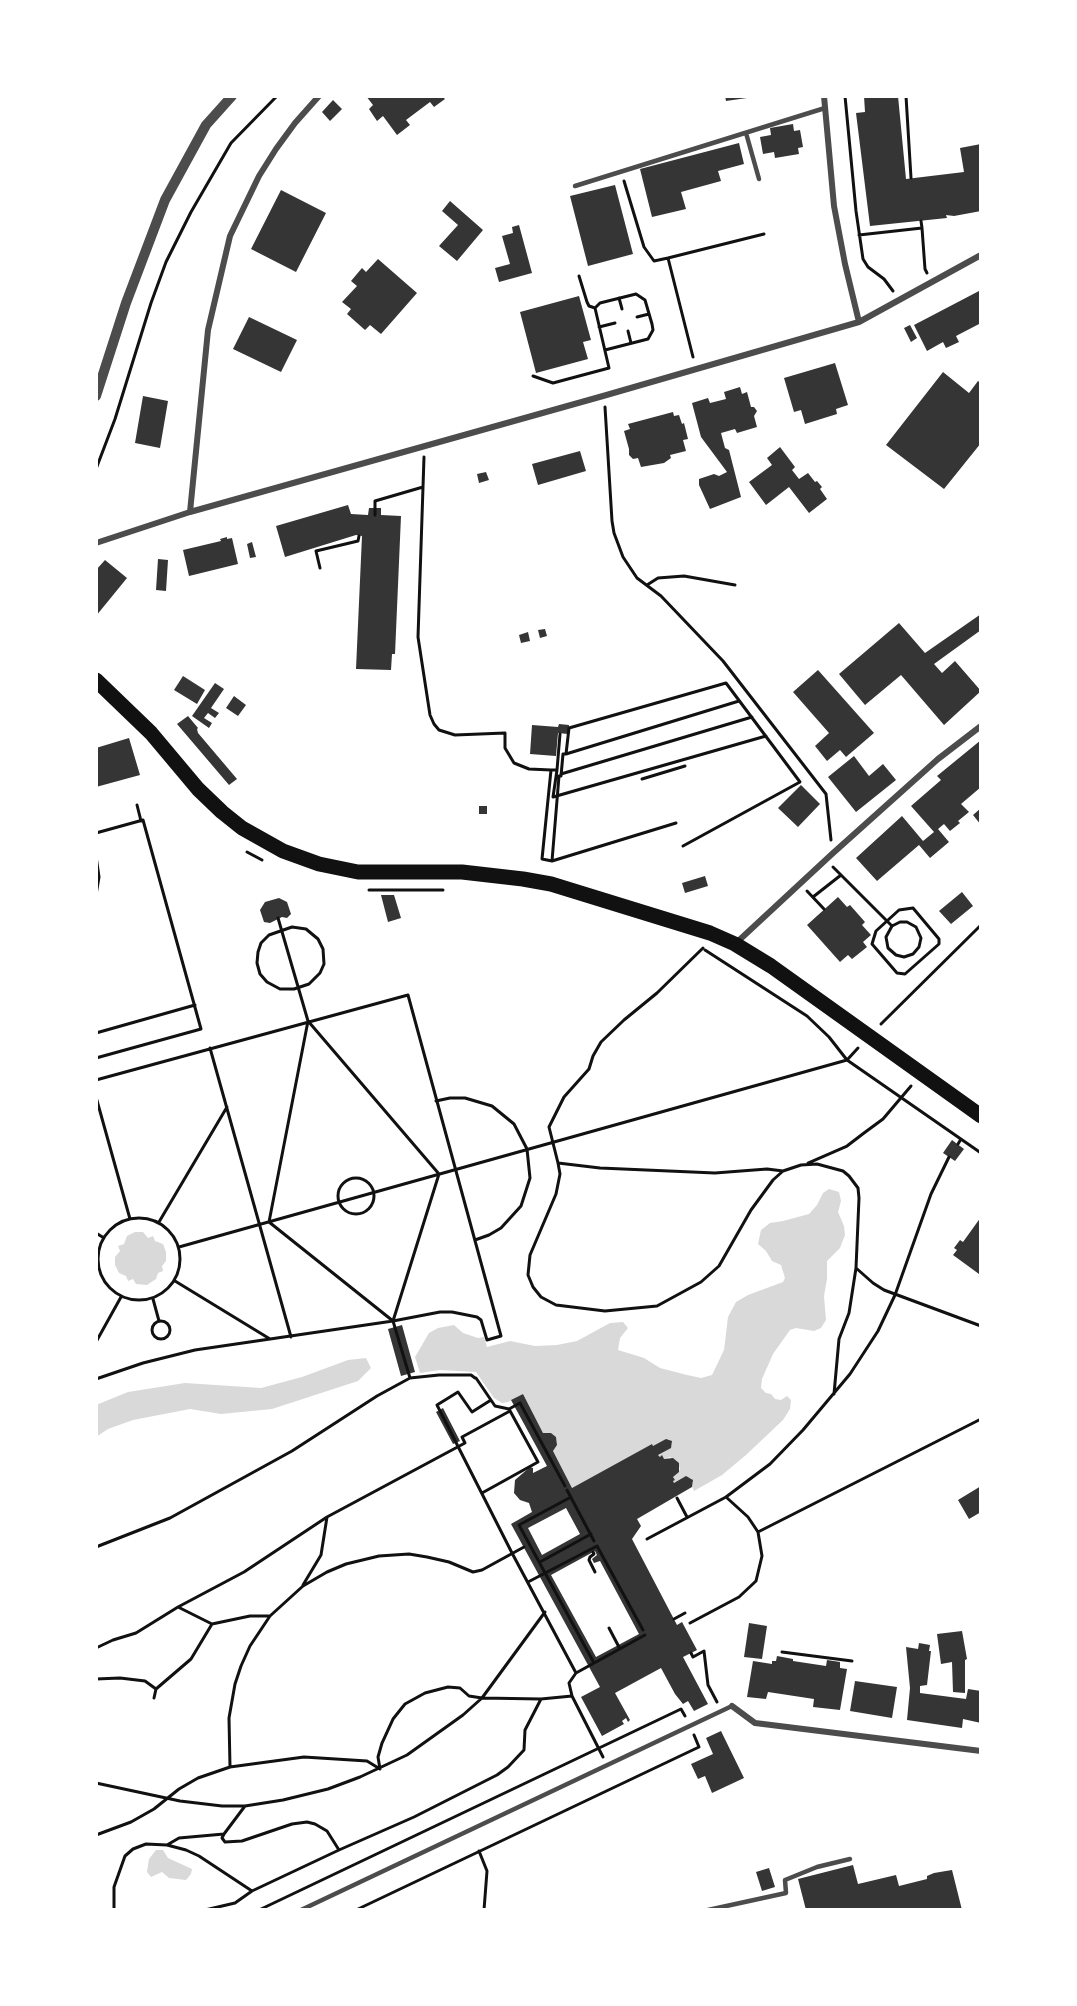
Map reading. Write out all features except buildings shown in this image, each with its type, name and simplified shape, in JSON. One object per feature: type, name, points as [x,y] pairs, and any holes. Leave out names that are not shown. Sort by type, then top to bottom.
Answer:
[{"type":"main road","points":[[96,680],[151,733],[198,789],[222,812],[263,841],[292,855],[319,864],[358,872],[462,872],[523,879],[569,890],[710,933],[735,944],[873,1032],[922,1073],[981,1116]]},
{"type":"street","points":[[96,396],[126,303],[165,200],[206,125],[232,96]]},
{"type":"street","points":[[190,512],[208,330],[230,236],[259,176],[276,149],[319,96]]},
{"type":"street","points":[[824,96],[834,206],[859,321]]},
{"type":"street","points":[[96,543],[190,512],[603,396],[859,321],[981,255]]},
{"type":"street","points":[[735,944],[938,759],[981,726]]},
{"type":"street","points":[[732,1706],[755,1724],[981,1752]]},
{"type":"lane","points":[[575,186],[825,108]]},
{"type":"lane","points":[[746,133],[759,179]]},
{"type":"lane","points":[[301,1910],[732,1706]]},
{"type":"lane","points":[[708,1910],[786,1893],[785,1880],[817,1867],[850,1859]]},
{"type":"path","points":[[96,470],[116,419],[151,303],[166,262],[206,184],[231,143],[277,96]]},
{"type":"path","points":[[845,96],[863,259],[868,267],[884,279],[898,300]]},
{"type":"path","points":[[906,96],[911,178]]},
{"type":"path","points":[[622,172],[644,247],[654,261],[764,234]]},
{"type":"path","points":[[921,221],[925,269],[931,282]]},
{"type":"path","points":[[859,235],[922,228]]},
{"type":"path","points":[[668,258],[693,357]]},
{"type":"path","points":[[533,376],[553,383],[609,368],[595,308],[586,302],[579,276]]},
{"type":"path","points":[[595,308],[600,303],[636,294],[645,300],[653,330],[648,339],[605,350]]},
{"type":"path","points":[[619,298],[622,309]]},
{"type":"path","points":[[637,317],[649,314]]},
{"type":"path","points":[[599,327],[615,323]]},
{"type":"path","points":[[628,331],[631,344]]},
{"type":"path","points":[[603,396],[614,534],[629,568],[637,578],[662,596],[723,661],[826,794],[829,856],[841,874],[892,926]]},
{"type":"path","points":[[424,447],[418,637],[430,715],[439,730],[448,734],[504,733],[505,748],[514,763],[529,769],[557,770]]},
{"type":"path","points":[[375,515],[375,501],[423,487]]},
{"type":"path","points":[[320,568],[316,551],[358,541],[359,536]]},
{"type":"path","points":[[647,585],[658,578],[684,576],[735,585]]},
{"type":"path","points":[[566,754],[569,728],[726,683],[800,782],[683,846]]},
{"type":"path","points":[[552,861],[563,753],[566,754],[740,701]]},
{"type":"path","points":[[561,774],[752,717]]},
{"type":"path","points":[[560,735],[553,797],[766,736]]},
{"type":"path","points":[[662,766],[663,773]]},
{"type":"path","points":[[642,779],[685,766]]},
{"type":"path","points":[[551,770],[542,859],[552,861],[676,823]]},
{"type":"path","points":[[96,1058],[201,1029],[137,805]]},
{"type":"path","points":[[96,833],[141,821]]},
{"type":"path","points":[[240,847],[265,862]]},
{"type":"path","points":[[96,856],[99,877],[96,895]]},
{"type":"path","points":[[824,909],[813,897],[841,874]]},
{"type":"path","points":[[367,890],[446,890]]},
{"type":"path","points":[[913,908],[939,939],[939,944],[905,974],[897,973],[872,944],[876,931],[887,922],[899,910],[913,908]]},
{"type":"path","points":[[278,918],[308,1021],[439,1174]]},
{"type":"path","points":[[900,922],[907,922],[916,927],[921,938],[919,947],[913,954],[904,957],[896,955],[888,948],[886,937],[892,926],[900,922]]},
{"type":"path","points":[[179,1247],[847,1060],[981,925]]},
{"type":"path","points":[[292,927],[306,929],[318,939],[323,949],[324,959],[320,974],[309,984],[286,990],[271,986],[262,977],[257,957],[261,943],[269,935],[281,930],[292,927]]},
{"type":"path","points":[[710,933],[703,949],[602,1042],[593,1056],[589,1069],[564,1097],[554,1113],[549,1127],[560,1174],[556,1194],[531,1255],[528,1275],[541,1298],[556,1305],[606,1311],[657,1306],[701,1282],[719,1266],[751,1210],[773,1180],[783,1172],[847,1146],[883,1119],[922,1073]]},
{"type":"path","points":[[693,945],[703,949],[807,1016],[829,1037],[847,1060],[981,1153]]},
{"type":"path","points":[[96,1080],[408,995],[501,1335],[487,1340],[481,1320],[477,1317],[452,1312],[425,1314],[393,1322],[186,1352],[143,1363],[96,1379]]},
{"type":"path","points":[[96,1033],[195,1005]]},
{"type":"path","points":[[269,1222],[308,1021]]},
{"type":"path","points":[[210,1048],[291,1336]]},
{"type":"path","points":[[96,1097],[130,1219]]},
{"type":"path","points":[[436,1101],[465,1098],[492,1106],[514,1124],[528,1149],[530,1178],[521,1206],[501,1228],[475,1240]]},
{"type":"path","points":[[159,1223],[227,1107]]},
{"type":"path","points":[[958,1144],[961,1139]]},
{"type":"path","points":[[647,1539],[726,1497],[770,1464],[834,1394],[878,1331],[895,1295],[931,1194],[949,1157]]},
{"type":"path","points":[[558,1163],[600,1168],[716,1173],[767,1169],[783,1172]]},
{"type":"path","points":[[807,1164],[843,1171],[854,1180],[858,1188],[856,1268],[849,1313],[839,1339],[834,1394]]},
{"type":"path","points":[[410,1378],[393,1322],[439,1174]]},
{"type":"path","points":[[351,1179],[368,1183],[374,1193],[372,1204],[364,1212],[352,1214],[347,1212],[339,1202],[339,1191],[351,1179]]},
{"type":"path","points":[[145,1218],[159,1223],[172,1233],[179,1247],[181,1265],[175,1281],[166,1292],[153,1299],[137,1301],[121,1297],[107,1286],[98,1271],[98,1254],[104,1238],[115,1226],[130,1219],[145,1218]]},
{"type":"path","points":[[269,1222],[393,1322]]},
{"type":"path","points":[[96,1233],[104,1238]]},
{"type":"path","points":[[856,1268],[873,1283],[895,1295],[981,1326]]},
{"type":"path","points":[[175,1281],[272,1340]]},
{"type":"path","points":[[96,1342],[121,1297]]},
{"type":"path","points":[[153,1299],[159,1321]]},
{"type":"path","points":[[159,1321],[169,1326],[169,1334],[163,1338],[155,1337],[152,1330],[159,1321]]},
{"type":"path","points":[[96,1546],[170,1518],[292,1451],[377,1396],[410,1378],[471,1375],[476,1378],[495,1406],[510,1410],[538,1462],[482,1493]]},
{"type":"path","points":[[491,1400],[472,1412],[458,1392],[437,1405],[576,1673]]},
{"type":"path","points":[[96,1648],[136,1633],[178,1607],[244,1572],[327,1517],[465,1443],[462,1437],[520,1403],[565,1486]]},
{"type":"path","points":[[758,1532],[981,1419]]},
{"type":"path","points":[[531,1448],[536,1446]]},
{"type":"path","points":[[567,1490],[594,1541]]},
{"type":"path","points":[[571,1497],[519,1526],[594,1663]]},
{"type":"path","points":[[690,1623],[739,1597],[756,1581],[762,1556],[758,1532],[748,1517],[726,1497]]},
{"type":"path","points":[[677,1498],[687,1517]]},
{"type":"path","points":[[303,1586],[321,1555],[327,1517]]},
{"type":"path","points":[[539,1562],[591,1534]]},
{"type":"path","points":[[528,1582],[597,1546],[643,1630]]},
{"type":"path","points":[[230,1767],[228,1726],[235,1684],[250,1646],[270,1616],[303,1586],[346,1564],[379,1556],[409,1554],[427,1557],[449,1562],[473,1572],[482,1570],[524,1547]]},
{"type":"path","points":[[593,1552],[589,1560],[595,1572]]},
{"type":"path","points":[[178,1607],[212,1624],[249,1616],[270,1616]]},
{"type":"path","points":[[96,1783],[198,1804],[245,1806],[328,1789],[380,1769],[434,1738],[482,1698],[545,1612]]},
{"type":"path","points":[[674,1619],[685,1613]]},
{"type":"path","points":[[154,1698],[156,1689],[191,1659],[212,1624]]},
{"type":"path","points":[[609,1628],[620,1649]]},
{"type":"path","points":[[606,1764],[572,1696],[569,1683],[576,1673],[645,1635]]},
{"type":"path","points":[[691,1653],[693,1657],[704,1651],[708,1685],[721,1711]]},
{"type":"path","points":[[782,1652],[852,1661]]},
{"type":"path","points":[[96,1679],[120,1678],[145,1681],[156,1689]]},
{"type":"path","points":[[380,1769],[378,1757],[393,1719],[405,1704],[425,1693],[448,1687],[460,1688],[469,1696],[482,1698],[541,1699],[572,1696]]},
{"type":"path","points":[[205,1910],[235,1903],[252,1891],[414,1817],[508,1767],[524,1750],[525,1730],[541,1699]]},
{"type":"path","points":[[259,1910],[681,1709],[699,1747],[357,1910]]},
{"type":"path","points":[[96,1834],[131,1822],[198,1778],[230,1767],[304,1757],[368,1761],[380,1769]]},
{"type":"path","points":[[245,1806],[224,1834],[222,1838],[225,1842],[242,1841],[292,1824],[308,1822],[327,1831],[339,1850]]},
{"type":"path","points":[[166,1845],[179,1838],[224,1834]]},
{"type":"path","points":[[114,1910],[114,1887],[118,1871],[125,1856],[139,1846],[155,1844],[186,1850],[252,1891]]},
{"type":"path","points":[[479,1851],[487,1871],[484,1910]]},
{"type":"shaded area","points":[[829,1189],[839,1192],[841,1201],[838,1212],[845,1235],[840,1248],[827,1261],[824,1296],[826,1320],[821,1328],[814,1331],[796,1328],[790,1330],[773,1354],[762,1379],[761,1388],[766,1393],[771,1394],[775,1399],[781,1400],[787,1396],[791,1400],[790,1409],[783,1420],[746,1455],[722,1475],[694,1491],[691,1478],[674,1483],[673,1477],[680,1469],[677,1461],[670,1457],[664,1459],[658,1455],[670,1448],[672,1443],[669,1440],[653,1446],[652,1444],[572,1488],[553,1451],[557,1445],[556,1437],[551,1433],[543,1433],[523,1394],[502,1403],[494,1398],[476,1372],[440,1370],[420,1373],[415,1357],[429,1333],[438,1328],[454,1325],[463,1333],[478,1338],[484,1337],[487,1347],[510,1341],[535,1346],[577,1341],[610,1323],[623,1322],[628,1328],[620,1338],[618,1350],[644,1358],[660,1368],[701,1378],[712,1375],[724,1350],[728,1317],[736,1302],[783,1282],[785,1278],[781,1265],[772,1261],[758,1244],[761,1230],[770,1223],[809,1214],[823,1193]]},
{"type":"shaded area","points":[[135,1232],[143,1232],[148,1238],[153,1236],[155,1241],[163,1244],[166,1252],[163,1271],[147,1285],[136,1284],[133,1279],[128,1281],[126,1276],[119,1273],[115,1265],[115,1257],[120,1251],[118,1246],[124,1244],[127,1236]]},
{"type":"shaded area","points":[[366,1358],[371,1368],[358,1381],[272,1409],[221,1414],[190,1409],[133,1420],[108,1429],[96,1437],[96,1405],[128,1392],[185,1383],[261,1388],[302,1377],[348,1360]]},
{"type":"shaded area","points":[[156,1850],[163,1850],[168,1858],[192,1869],[191,1874],[186,1880],[169,1878],[162,1872],[151,1877],[147,1872],[149,1859]]}]
